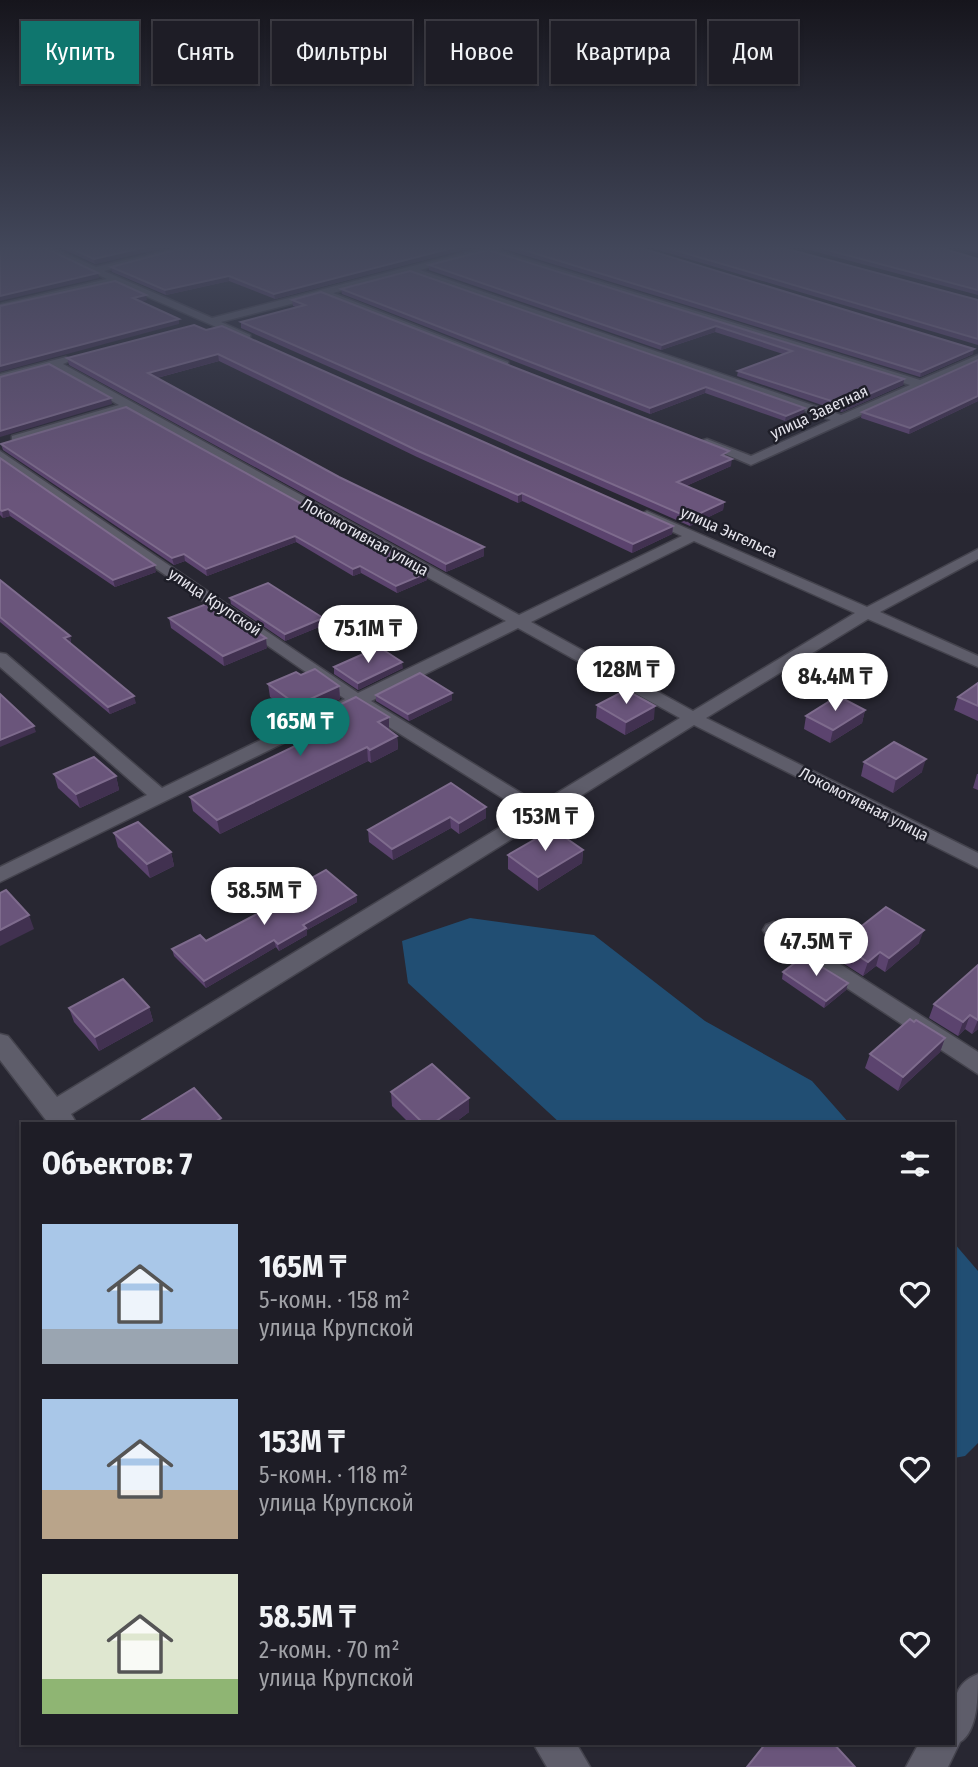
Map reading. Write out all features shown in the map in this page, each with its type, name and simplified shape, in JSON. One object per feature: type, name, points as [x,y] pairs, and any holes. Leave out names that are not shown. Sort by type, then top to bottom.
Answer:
[{"type":"street","points":[[220,329],[262,344]]},
{"type":"street","points":[[417,329],[518,369]]},
{"type":"street","points":[[582,329],[840,419]]},
{"type":"street","points":[[749,329],[920,384]]},
{"type":"street","points":[[965,346],[978,350]]},
{"type":"street","points":[[0,376],[78,356]]},
{"type":"street","name":"улица Заветная","points":[[686,436],[751,461],[978,358]]},
{"type":"street","name":"Локомотивная улица","points":[[52,363],[693,718],[978,861]]},
{"type":"street","points":[[0,444],[128,405]]},
{"type":"street","name":"улица Крупской","points":[[0,455],[356,699],[540,813]]},
{"type":"street","name":"улица Энгельса","points":[[630,508],[978,662]]},
{"type":"street","points":[[0,875],[693,536]]},
{"type":"street","points":[[0,1043],[59,1117],[693,718],[867,613],[978,553]]},
{"type":"street","points":[[0,658],[160,797]]},
{"type":"street","points":[[774,930],[978,1065]]},
{"type":"street","points":[[955,1726],[978,1692]]},
{"type":"street","points":[[554,1745],[571,1767]]},
{"type":"street","points":[[925,1767],[941,1745]]},
{"type":"water","points":[[470,918],[594,935],[705,1021],[812,1081],[848,1122],[559,1122],[408,983],[402,941]]},
{"type":"water","points":[[955,1244],[978,1271],[978,1443],[965,1456],[955,1458]]},
{"type":"building","points":[[0,329],[139,329],[0,366]]},
{"type":"building","points":[[177,329],[230,329],[673,526],[633,544],[522,493],[518,495],[416,450],[218,354],[148,373],[339,477],[484,547],[446,564],[67,358]]},
{"type":"building","points":[[258,329],[417,329],[729,451],[722,455],[732,459],[677,482],[724,502],[690,518]]},
{"type":"building","points":[[446,329],[579,329],[805,408],[786,416],[706,387],[650,408]]},
{"type":"building","points":[[617,329],[706,329],[662,345]]},
{"type":"building","points":[[727,329],[744,329],[904,379],[844,405],[738,371],[792,351]]},
{"type":"building","points":[[782,329],[910,329],[974,349],[921,372]]},
{"type":"building","points":[[945,329],[978,329],[978,339]]},
{"type":"building","points":[[978,360],[978,396],[910,428],[862,412]]},
{"type":"building","points":[[49,364],[111,398],[0,431],[0,377]]},
{"type":"building","points":[[126,407],[427,573],[396,586],[360,566],[353,569],[295,536],[206,569],[184,554],[172,558],[1,444]]},
{"type":"building","points":[[0,458],[155,565],[113,580],[8,509],[0,510]]},
{"type":"building","points":[[0,580],[70,636],[64,638],[134,696],[108,707],[0,617]]},
{"type":"building","points":[[268,583],[323,618],[285,634],[230,598]]},
{"type":"building","points":[[212,602],[266,638],[223,656],[169,618]]},
{"type":"building","points":[[379,647],[402,662],[358,683],[334,667]]},
{"type":"building","points":[[315,669],[339,686],[297,705],[268,684],[296,672],[301,675]]},
{"type":"building","points":[[420,673],[452,693],[408,714],[376,695]]},
{"type":"building","points":[[978,683],[978,706],[958,697]]},
{"type":"building","points":[[626,690],[655,706],[626,722],[597,705]]},
{"type":"building","points":[[0,694],[34,726],[0,740]]},
{"type":"building","points":[[838,696],[865,710],[833,730],[806,716]]},
{"type":"building","points":[[356,697],[389,717],[378,722],[397,736],[370,750],[367,747],[217,820],[190,797],[330,729],[314,717]]},
{"type":"building","points":[[894,742],[926,759],[896,779],[864,762]]},
{"type":"building","points":[[94,757],[116,776],[76,794],[54,774]]},
{"type":"building","points":[[451,783],[486,807],[459,823],[450,817],[392,849],[368,830]]},
{"type":"building","points":[[138,822],[171,852],[147,864],[114,833]]},
{"type":"building","points":[[553,829],[583,850],[538,877],[508,855]]},
{"type":"building","points":[[326,870],[356,895],[303,925],[306,928],[278,944],[274,940],[204,981],[172,949],[200,935],[206,941],[306,888],[301,884]]},
{"type":"building","points":[[6,890],[29,915],[0,930],[0,893]]},
{"type":"building","points":[[886,907],[924,930],[889,958],[880,952],[868,962],[839,944]]},
{"type":"building","points":[[804,956],[848,983],[826,1001],[783,972]]},
{"type":"building","points":[[978,965],[978,1020],[970,1015],[963,1022],[934,1004]]},
{"type":"building","points":[[123,979],[149,1007],[95,1037],[69,1008]]},
{"type":"building","points":[[910,1019],[945,1038],[903,1077],[870,1054]]},
{"type":"building","points":[[432,1064],[469,1098],[435,1122],[422,1122],[391,1092]]},
{"type":"building","points":[[194,1088],[221,1118],[215,1122],[142,1120]]},
{"type":"building","points":[[764,1745],[835,1745],[855,1767],[747,1767]]}]
